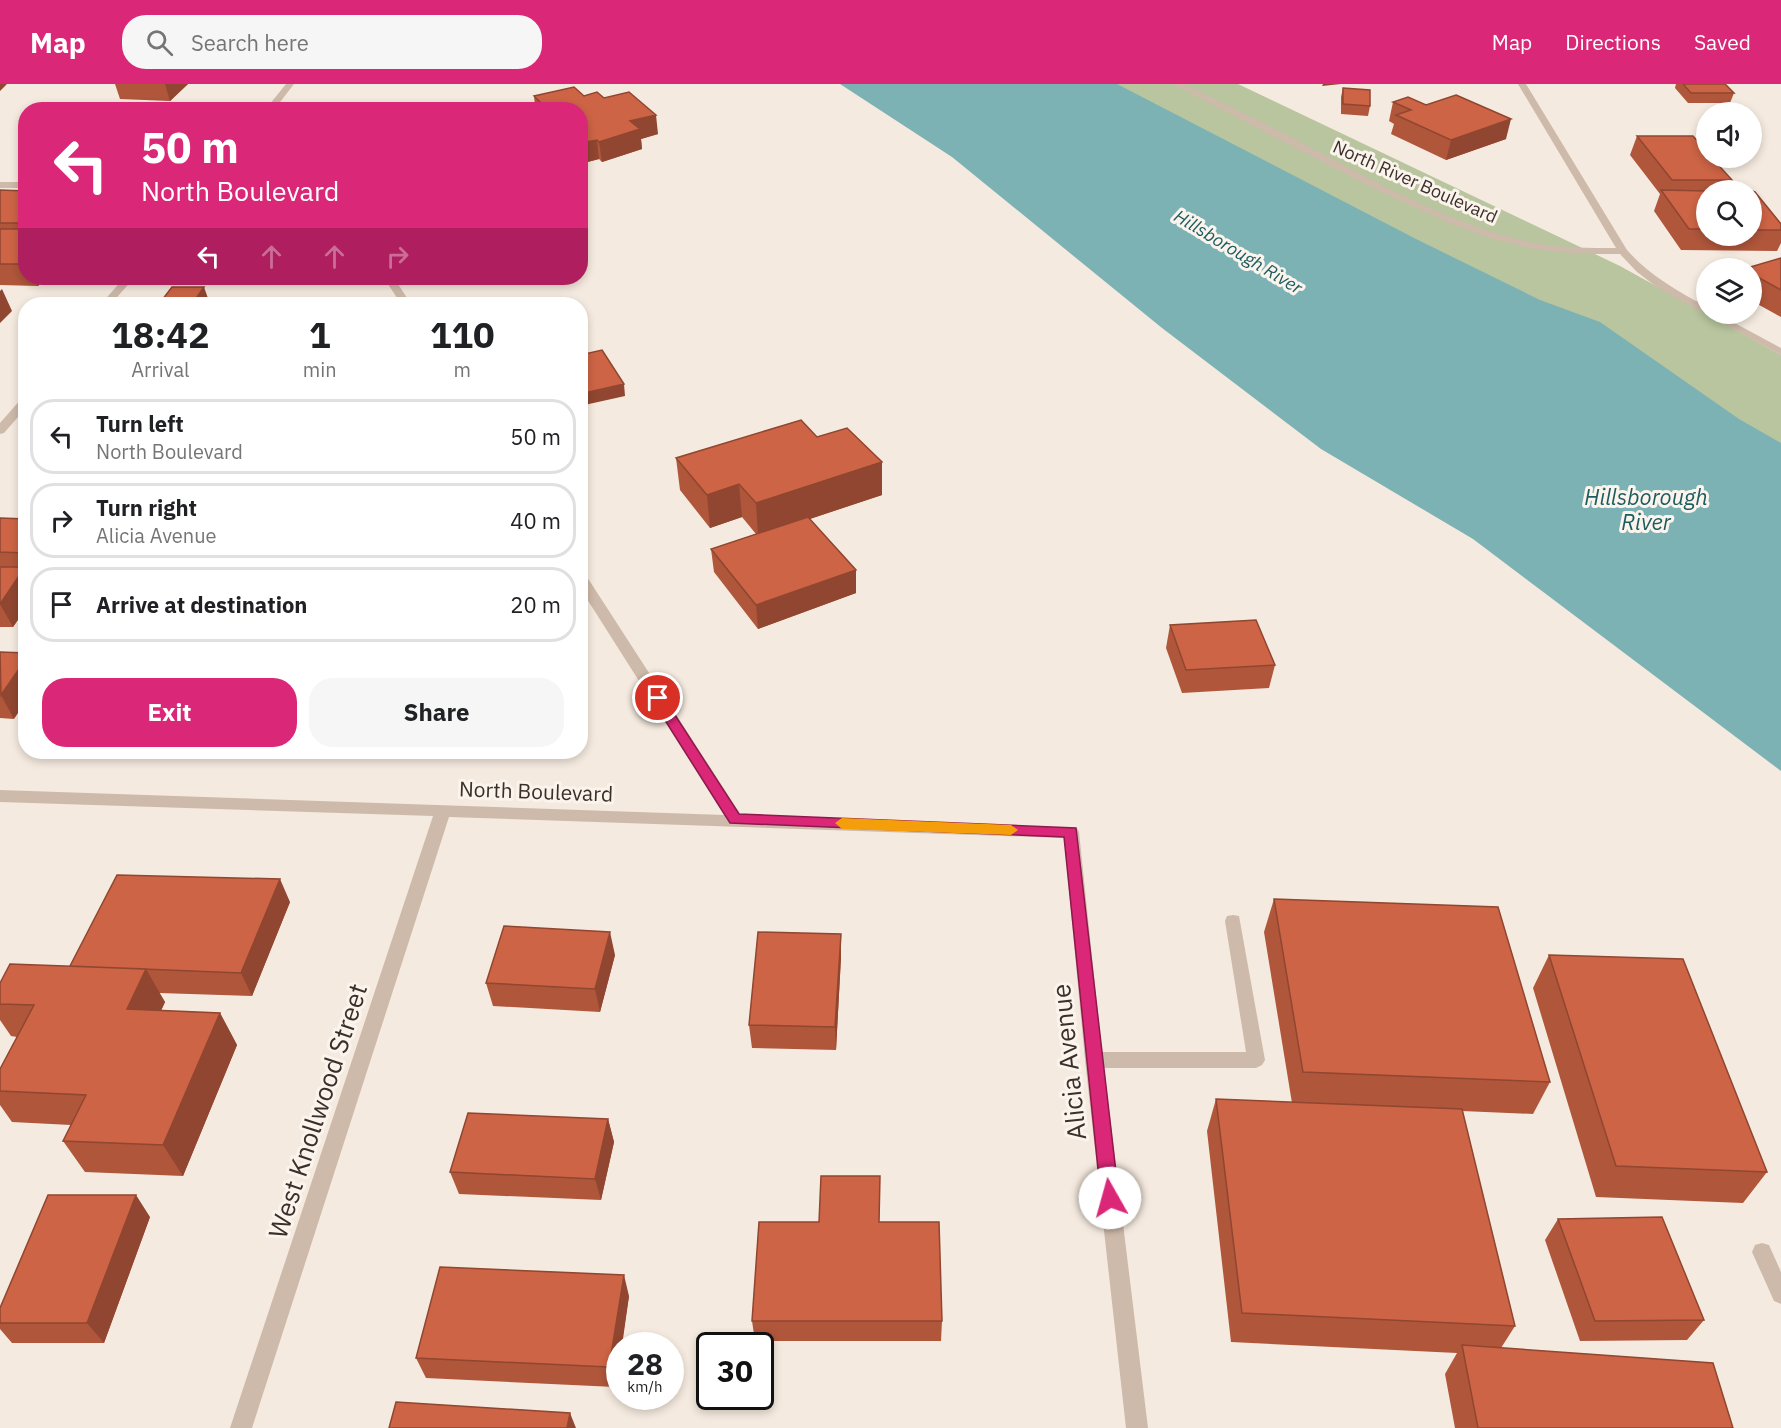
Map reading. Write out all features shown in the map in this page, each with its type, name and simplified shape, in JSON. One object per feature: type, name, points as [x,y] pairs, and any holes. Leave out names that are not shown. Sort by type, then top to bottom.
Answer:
[{"type":"street","points":[[275,102],[290,84]]},
{"type":"street","name":"North River Boulevard","points":[[1177,84],[1297,144],[1337,168],[1479,233],[1555,249],[1598,253],[1623,251]]},
{"type":"street","points":[[1522,84],[1623,251],[1636,268],[1658,284],[1696,305]]},
{"type":"street","points":[[0,185],[18,185]]},
{"type":"street","points":[[112,297],[123,285]]},
{"type":"street","points":[[1729,324],[1781,352]]},
{"type":"street","points":[[0,430],[18,409]]},
{"type":"street","points":[[588,590],[735,819]]},
{"type":"street","name":"North Boulevard","points":[[0,796],[1071,832]]},
{"type":"street","name":"West Knollwood Street","points":[[241,1428],[443,811]]},
{"type":"street","name":"Alicia Avenue","points":[[1071,832],[1094,1060],[1137,1428]]},
{"type":"street","points":[[1094,1060],[1256,1060],[1233,921]]},
{"type":"street","points":[[1762,1252],[1781,1294]]},
{"type":"green space","points":[[1105,84],[1238,84],[1620,266],[1696,308],[1696,324],[1725,324],[1781,355],[1781,455],[1532,304]]},
{"type":"water","name":"Hillsborough River","points":[[840,84],[1117,84],[1416,239],[1540,300],[1600,322],[1739,419],[1781,443],[1781,771],[1473,539],[1321,449],[1162,328],[952,157]]},
{"type":"building","points":[[1683,84],[1725,84],[1734,93],[1691,93]]},
{"type":"building","points":[[574,87],[584,96],[597,92],[604,98],[629,92],[656,115],[630,121],[640,129],[599,142],[597,140],[588,142],[588,102],[540,102],[534,96]]},
{"type":"building","points":[[1343,88],[1370,90],[1370,106],[1343,104]]},
{"type":"building","points":[[1456,95],[1511,119],[1451,140],[1396,115],[1411,110],[1393,102],[1408,97],[1426,105]]},
{"type":"building","points":[[1637,136],[1693,136],[1696,139],[1696,168],[1721,168],[1732,180],[1696,180],[1672,180]]},
{"type":"building","points":[[0,190],[18,191],[18,223],[0,223]]},
{"type":"building","points":[[1661,190],[1696,191],[1696,229],[1689,229]]},
{"type":"building","points":[[1762,201],[1781,224],[1781,230],[1762,230]]},
{"type":"building","points":[[0,229],[18,229],[18,264],[0,264]]},
{"type":"building","points":[[1781,258],[1781,290],[1762,280],[1762,264]]},
{"type":"building","points":[[172,287],[204,287],[197,297],[164,297]]},
{"type":"building","points":[[602,350],[624,384],[588,392],[588,353]]},
{"type":"building","points":[[801,420],[817,437],[847,428],[882,462],[756,503],[739,484],[707,495],[676,458]]},
{"type":"building","points":[[808,517],[856,570],[756,605],[711,549]]},
{"type":"building","points":[[0,518],[18,519],[18,553],[0,552]]},
{"type":"building","points":[[0,567],[18,567],[18,577],[0,604]]},
{"type":"building","points":[[1256,620],[1275,665],[1186,670],[1170,625]]},
{"type":"building","points":[[0,652],[18,653],[18,671],[1,695]]},
{"type":"building","points":[[117,875],[280,879],[241,973],[70,966]]},
{"type":"building","points":[[1274,899],[1498,907],[1550,1082],[1303,1072]]},
{"type":"building","points":[[504,926],[610,932],[595,989],[486,983]]},
{"type":"building","points":[[758,932],[841,934],[835,1027],[749,1025]]},
{"type":"building","points":[[1549,955],[1683,959],[1767,1172],[1616,1166]]},
{"type":"building","points":[[10,964],[146,969],[127,1009],[220,1013],[163,1145],[63,1141],[86,1095],[0,1091],[0,1069],[34,1005],[0,1004],[0,983]]},
{"type":"building","points":[[1216,1099],[1462,1109],[1515,1326],[1242,1313]]},
{"type":"building","points":[[468,1113],[608,1119],[595,1179],[450,1172]]},
{"type":"building","points":[[821,1176],[880,1176],[879,1222],[939,1222],[942,1321],[752,1321],[759,1222],[819,1222]]},
{"type":"building","points":[[48,1195],[136,1195],[87,1323],[0,1323],[0,1308]]},
{"type":"building","points":[[1662,1217],[1704,1320],[1595,1321],[1558,1219]]},
{"type":"building","points":[[440,1267],[624,1275],[615,1332],[606,1332],[606,1367],[416,1358]]},
{"type":"building","points":[[1462,1345],[1713,1363],[1733,1428],[1478,1428]]},
{"type":"building","points":[[396,1402],[570,1413],[567,1428],[389,1428]]},
{"type":"slow traffic","points":[[842,823],[1011,830]]},
{"type":"route","points":[[658,698],[735,819],[1071,832],[1110,1198]]}]
